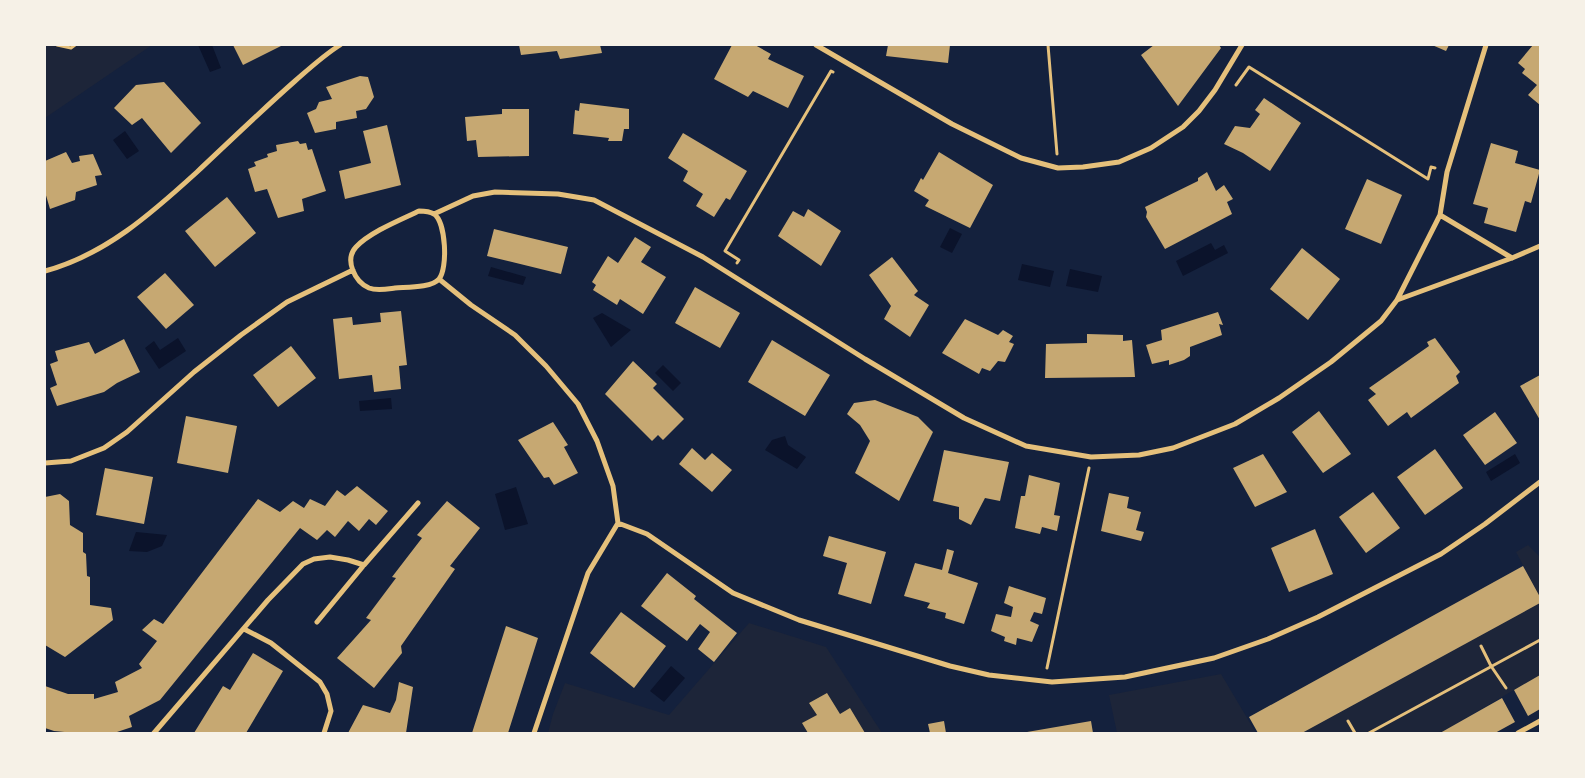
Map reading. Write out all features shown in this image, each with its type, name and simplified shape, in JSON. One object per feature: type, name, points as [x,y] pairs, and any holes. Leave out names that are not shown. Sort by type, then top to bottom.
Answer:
[{"type":"street","points":[[45,271],[63,266],[96,251],[120,236],[162,204],[282,92],[340,45]]},
{"type":"street","points":[[816,45],[952,124],[1021,158],[1058,168],[1119,162],[1151,148],[1183,127],[1199,111],[1215,90],[1242,45]]},
{"type":"street","points":[[434,214],[473,196],[495,192],[558,194],[594,200],[703,257],[865,359],[964,418],[1026,446],[1091,457],[1139,455],[1173,448],[1236,424],[1332,362],[1380,321],[1398,300],[1440,215],[1448,172],[1486,45]]},
{"type":"street","points":[[419,211],[428,211],[434,214],[439,220],[444,236],[444,264],[439,280],[432,284],[421,286],[371,289],[362,285],[356,278],[353,270],[351,257],[354,248],[392,223],[419,211]]},
{"type":"street","points":[[1440,215],[1512,258]]},
{"type":"street","points":[[1398,300],[1540,246]]},
{"type":"street","points":[[45,463],[71,461],[104,448],[127,432],[194,372],[248,329],[287,302],[316,286],[353,270]]},
{"type":"street","points":[[439,280],[515,335],[546,366],[578,404],[597,441],[613,486],[618,523],[588,573],[534,733]]},
{"type":"street","points":[[618,523],[647,534],[733,593],[799,620],[950,666],[989,675],[1052,682],[1125,677],[1214,658],[1268,639],[1318,617],[1441,554],[1486,524],[1540,482]]},
{"type":"street","points":[[317,622],[364,564],[418,503]]},
{"type":"street","points":[[154,733],[274,594],[303,564],[314,559],[330,557],[364,564]]},
{"type":"street","points":[[244,629],[271,643],[320,682],[327,694],[331,712],[324,733]]},
{"type":"street","points":[[1518,733],[1540,721]]},
{"type":"path","points":[[57,45],[71,48],[75,45]]},
{"type":"path","points":[[1048,45],[1058,168]]},
{"type":"path","points":[[1249,67],[1428,178]]},
{"type":"path","points":[[726,251],[831,71]]},
{"type":"path","points":[[1045,681],[1091,457]]},
{"type":"path","points":[[1369,733],[1540,640]]},
{"type":"path","points":[[1481,646],[1491,666],[1506,688]]},
{"type":"path","points":[[1348,721],[1355,733]]},
{"type":"shaded area","points":[[45,45],[152,45],[45,118]]},
{"type":"shaded area","points":[[198,45],[212,45],[221,68],[210,72]]},
{"type":"shaded area","points":[[125,131],[139,151],[127,159],[113,140]]},
{"type":"shaded area","points":[[950,228],[962,234],[952,253],[940,247]]},
{"type":"shaded area","points":[[1211,243],[1215,250],[1224,245],[1228,253],[1183,276],[1176,261]]},
{"type":"shaded area","points":[[1022,264],[1054,271],[1050,287],[1018,280]]},
{"type":"shaded area","points":[[491,267],[526,277],[523,285],[488,276]]},
{"type":"shaded area","points":[[1070,269],[1102,276],[1098,292],[1066,286]]},
{"type":"shaded area","points":[[602,313],[631,330],[611,347],[593,318]]},
{"type":"shaded area","points":[[178,338],[186,351],[159,369],[145,348],[154,341],[160,350]]},
{"type":"shaded area","points":[[663,365],[681,383],[673,391],[655,373]]},
{"type":"shaded area","points":[[391,398],[392,409],[360,411],[359,401]]},
{"type":"shaded area","points":[[785,436],[788,445],[806,457],[797,469],[765,450],[772,440]]},
{"type":"shaded area","points":[[1515,454],[1520,463],[1491,481],[1486,472]]},
{"type":"shaded area","points":[[516,487],[528,524],[505,530],[495,494]]},
{"type":"shaded area","points":[[136,532],[167,535],[162,546],[147,552],[129,551]]},
{"type":"shaded area","points":[[1528,545],[1540,557],[1540,597],[1516,552]]},
{"type":"shaded area","points":[[1540,603],[1540,675],[1440,733],[1302,733]]},
{"type":"shaded area","points":[[749,623],[826,647],[882,733],[548,733],[565,683],[669,715]]},
{"type":"shaded area","points":[[671,666],[685,678],[664,702],[650,691]]},
{"type":"shaded area","points":[[1221,674],[1256,733],[1117,733],[1109,695]]},
{"type":"building","points":[[233,45],[283,45],[243,65]]},
{"type":"building","points":[[519,45],[600,45],[602,53],[560,59],[557,51],[521,55]]},
{"type":"building","points":[[732,45],[755,45],[771,54],[768,59],[804,76],[788,108],[753,91],[748,97],[714,79]]},
{"type":"building","points":[[888,45],[950,45],[948,63],[886,56]]},
{"type":"building","points":[[1154,45],[1219,45],[1221,48],[1178,106],[1141,55]]},
{"type":"building","points":[[1432,45],[1449,45],[1446,51]]},
{"type":"building","points":[[1533,45],[1540,47],[1540,105],[1528,95],[1537,85],[1522,73],[1525,69],[1518,63]]},
{"type":"building","points":[[360,76],[368,77],[374,97],[366,109],[356,111],[357,118],[336,122],[336,129],[315,133],[307,113],[316,109],[319,102],[332,99],[326,87]]},
{"type":"building","points":[[164,82],[201,123],[171,153],[142,118],[132,125],[114,108],[136,85]]},
{"type":"building","points":[[1264,98],[1301,123],[1270,171],[1243,153],[1224,144],[1235,126],[1250,128],[1260,114],[1255,110]]},
{"type":"building","points":[[580,103],[629,109],[629,129],[624,129],[622,141],[608,141],[609,138],[573,134],[575,110],[579,111]]},
{"type":"building","points":[[502,109],[529,109],[529,156],[478,157],[476,140],[467,141],[465,117],[502,114]]},
{"type":"building","points":[[387,125],[401,185],[345,199],[339,171],[371,163],[363,131]]},
{"type":"building","points":[[683,133],[747,171],[730,200],[726,198],[714,217],[696,206],[703,194],[683,181],[688,171],[668,158]]},
{"type":"building","points":[[298,141],[300,144],[306,143],[308,150],[312,149],[326,191],[302,199],[304,211],[278,218],[267,189],[255,192],[248,169],[256,166],[254,162],[268,157],[267,154],[277,151],[276,145]]},
{"type":"building","points":[[1491,143],[1518,151],[1515,163],[1540,170],[1531,203],[1525,201],[1516,232],[1484,223],[1488,208],[1473,204]]},
{"type":"building","points":[[66,152],[72,163],[80,161],[79,156],[93,154],[102,175],[95,176],[97,185],[76,192],[75,200],[50,209],[45,192],[45,161]]},
{"type":"building","points":[[939,152],[993,185],[970,228],[925,206],[929,200],[914,191],[921,178],[923,180]]},
{"type":"building","points":[[1207,172],[1216,191],[1224,185],[1233,199],[1227,202],[1232,214],[1165,249],[1146,217],[1145,207],[1198,181],[1198,178]]},
{"type":"building","points":[[1367,179],[1402,195],[1381,244],[1345,229]]},
{"type":"building","points":[[227,197],[256,233],[215,267],[185,231]]},
{"type":"building","points":[[808,209],[841,231],[821,266],[778,236],[793,211],[804,217]]},
{"type":"building","points":[[494,229],[568,247],[561,274],[487,256]]},
{"type":"building","points":[[635,237],[651,247],[641,262],[666,277],[643,314],[620,299],[617,305],[593,290],[596,285],[592,282],[608,256],[618,263]]},
{"type":"building","points":[[1302,248],[1340,279],[1308,320],[1270,289]]},
{"type":"building","points":[[892,257],[918,291],[914,295],[929,305],[910,337],[884,319],[891,306],[869,275]]},
{"type":"building","points":[[165,273],[194,305],[166,329],[137,297]]},
{"type":"building","points":[[695,287],[740,313],[720,348],[675,323]]},
{"type":"building","points":[[401,311],[407,365],[399,366],[401,389],[374,392],[372,375],[339,379],[333,319],[352,317],[353,325],[381,322],[380,313]]},
{"type":"building","points":[[1218,312],[1223,325],[1219,324],[1222,335],[1190,347],[1190,356],[1184,360],[1169,365],[1169,360],[1152,364],[1146,345],[1162,340],[1161,330]]},
{"type":"building","points":[[965,319],[998,335],[1003,330],[1013,336],[1009,342],[1014,344],[1005,362],[998,361],[990,371],[982,368],[979,374],[942,353]]},
{"type":"building","points":[[1087,334],[1123,335],[1123,341],[1132,340],[1135,377],[1045,378],[1046,344],[1087,343]]},
{"type":"building","points":[[1435,338],[1460,372],[1456,376],[1459,383],[1411,418],[1407,412],[1388,426],[1368,400],[1376,394],[1369,388],[1429,346],[1427,342]]},
{"type":"building","points":[[124,339],[140,372],[117,383],[104,392],[57,406],[50,388],[57,385],[50,364],[58,361],[55,351],[89,342],[95,354]]},
{"type":"building","points":[[772,340],[830,375],[805,416],[748,382]]},
{"type":"building","points":[[291,346],[316,378],[278,407],[253,375]]},
{"type":"building","points":[[633,361],[657,384],[653,388],[684,419],[663,440],[658,435],[652,441],[605,394]]},
{"type":"building","points":[[1540,375],[1540,420],[1520,386]]},
{"type":"building","points":[[875,400],[918,417],[933,432],[899,501],[855,473],[870,441],[860,425],[847,414],[854,403]]},
{"type":"building","points":[[1319,411],[1351,454],[1323,473],[1292,432]]},
{"type":"building","points":[[1495,412],[1517,443],[1485,465],[1463,435]]},
{"type":"building","points":[[186,416],[237,426],[228,473],[177,463]]},
{"type":"building","points":[[553,422],[568,445],[564,447],[578,473],[554,485],[549,477],[544,478],[518,440]]},
{"type":"building","points":[[692,448],[705,460],[712,453],[732,470],[712,492],[679,464]]},
{"type":"building","points":[[1435,449],[1463,488],[1425,515],[1397,477]]},
{"type":"building","points":[[944,450],[1009,462],[1000,501],[985,498],[971,525],[959,519],[959,507],[933,501]]},
{"type":"building","points":[[1263,454],[1287,492],[1255,507],[1233,468]]},
{"type":"building","points":[[105,468],[153,477],[144,524],[96,515]]},
{"type":"building","points":[[1029,475],[1060,483],[1054,515],[1060,516],[1057,531],[1042,527],[1040,534],[1015,528],[1021,496],[1025,496]]},
{"type":"building","points":[[357,486],[388,511],[376,525],[369,519],[359,531],[348,521],[335,537],[327,530],[317,540],[300,528],[160,700],[129,716],[132,727],[114,733],[75,733],[45,728],[45,686],[68,694],[94,694],[94,699],[118,692],[115,682],[142,668],[139,664],[157,641],[142,630],[154,619],[163,624],[258,499],[280,512],[293,501],[304,508],[310,499],[325,506],[337,490],[345,496]]},
{"type":"building","points":[[1373,492],[1400,528],[1366,553],[1339,517]]},
{"type":"building","points":[[1109,493],[1129,497],[1127,508],[1141,512],[1136,530],[1144,532],[1141,541],[1101,531]]},
{"type":"building","points":[[60,494],[69,501],[70,525],[83,533],[83,552],[86,554],[87,576],[90,577],[90,605],[111,608],[113,620],[65,657],[45,645],[45,497]]},
{"type":"building","points":[[447,501],[480,528],[450,566],[455,569],[401,646],[402,653],[374,688],[337,658],[371,620],[366,618],[396,578],[392,577],[422,538],[417,535]]},
{"type":"building","points":[[1315,529],[1333,574],[1289,592],[1271,548]]},
{"type":"building","points":[[829,536],[886,552],[871,604],[838,594],[847,563],[823,556]]},
{"type":"building","points":[[947,549],[954,551],[948,573],[978,583],[964,624],[945,618],[946,613],[927,608],[930,603],[904,596],[915,563],[942,570]]},
{"type":"building","points":[[1523,566],[1540,597],[1540,603],[1302,733],[1258,733],[1249,717]]},
{"type":"building","points":[[667,573],[696,596],[694,599],[737,633],[714,662],[698,649],[710,632],[700,624],[687,641],[641,606]]},
{"type":"building","points":[[1009,586],[1046,598],[1042,614],[1034,612],[1030,621],[1039,625],[1032,642],[1017,638],[1016,645],[1004,641],[1005,637],[991,631],[996,614],[1011,617],[1013,607],[1004,603]]},
{"type":"building","points":[[621,612],[666,646],[634,688],[590,653]]},
{"type":"building","points":[[506,626],[538,638],[508,733],[472,733]]},
{"type":"building","points":[[253,653],[283,671],[246,733],[194,733],[223,686],[230,690]]},
{"type":"building","points":[[1540,675],[1540,709],[1528,716],[1514,690]]},
{"type":"building","points":[[399,682],[413,687],[406,733],[348,733],[363,705],[390,713],[396,700]]},
{"type":"building","points":[[827,693],[840,714],[850,708],[865,733],[808,733],[802,723],[817,715],[809,703]]},
{"type":"building","points":[[1502,698],[1515,722],[1495,733],[1440,733]]},
{"type":"building","points":[[944,721],[946,733],[930,733],[928,724]]},
{"type":"building","points":[[1091,721],[1093,733],[1027,733],[1027,732]]}]
